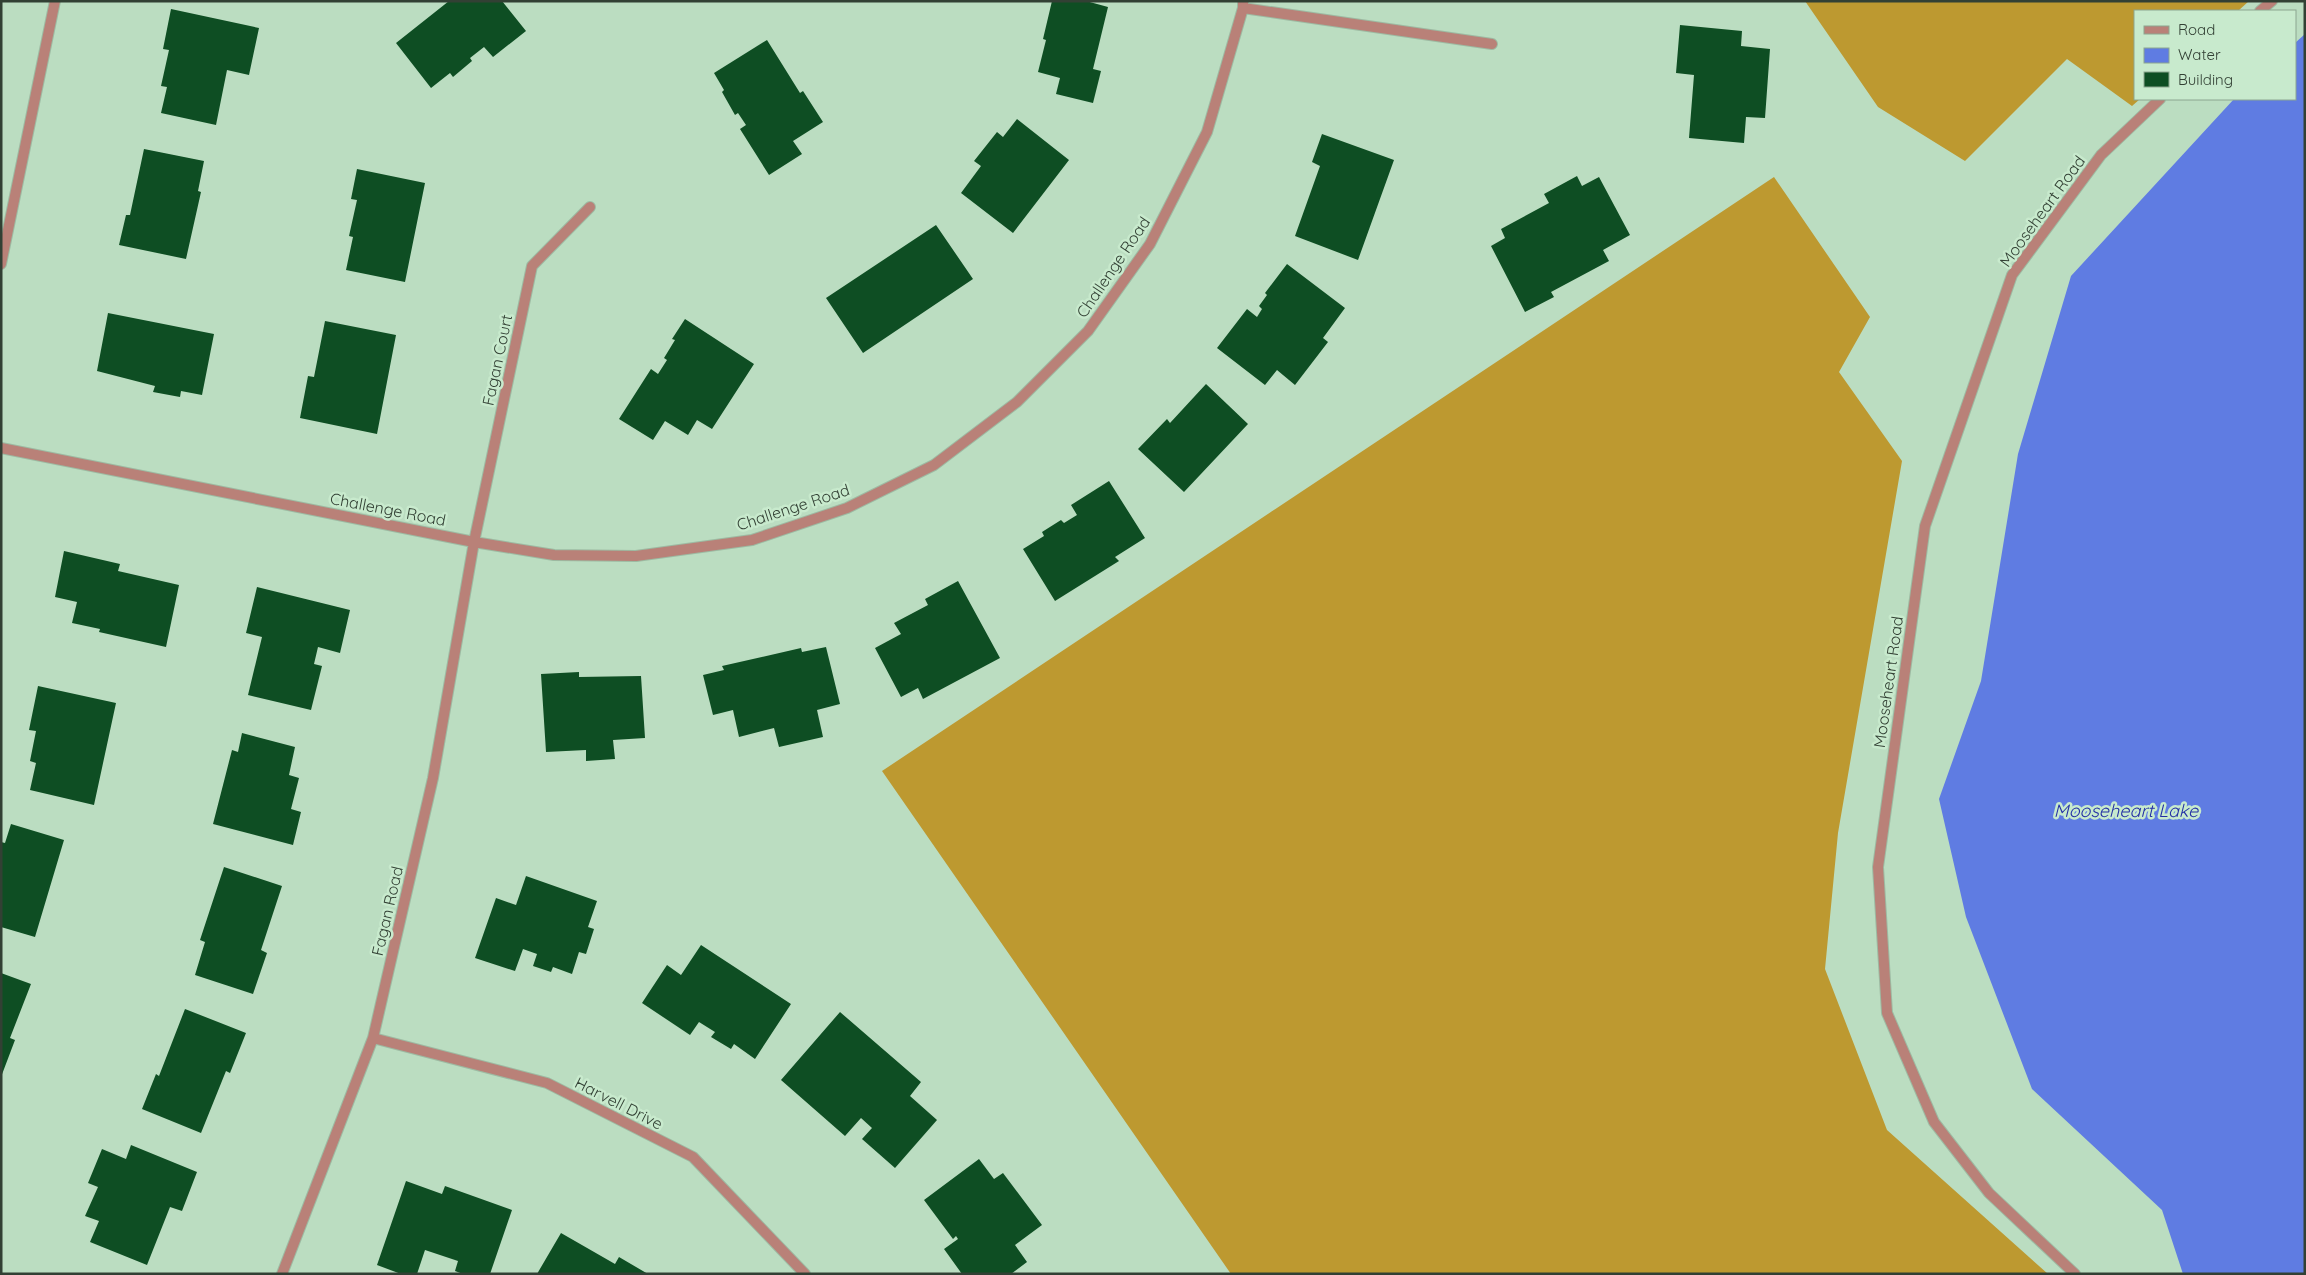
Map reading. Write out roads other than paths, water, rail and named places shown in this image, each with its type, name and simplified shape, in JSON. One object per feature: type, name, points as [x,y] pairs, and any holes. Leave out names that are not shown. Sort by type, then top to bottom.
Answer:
[{"type":"street","points":[[1,264],[55,1]]},
{"type":"street","points":[[2261,10],[2272,1]]},
{"type":"street","points":[[1243,5],[1492,44]]},
{"type":"street","name":"Challenge Road","points":[[1,448],[474,542],[554,555],[636,556],[752,540],[847,508],[934,465],[1018,402],[1088,330],[1150,244],[1207,132],[1243,5]]},
{"type":"street","name":"Mooseheart Road","points":[[2075,1274],[1989,1192],[1934,1122],[1887,1013],[1878,868],[1925,526],[2012,275],[2101,155],[2159,100]]},
{"type":"street","name":"Fagan Court","points":[[474,542],[532,266],[590,207]]},
{"type":"street","name":"Fagan Road","points":[[282,1274],[373,1038],[433,778],[474,542]]},
{"type":"street","name":"Harvell Drive","points":[[373,1038],[547,1083],[693,1157],[806,1274]]},
{"type":"water","name":"Mooseheart Lake","points":[[2305,34],[2305,1274],[2183,1274],[2162,1210],[2032,1089],[1966,917],[1939,799],[1981,681],[2018,454],[2071,276],[2233,100],[2296,100],[2296,42]]}]
